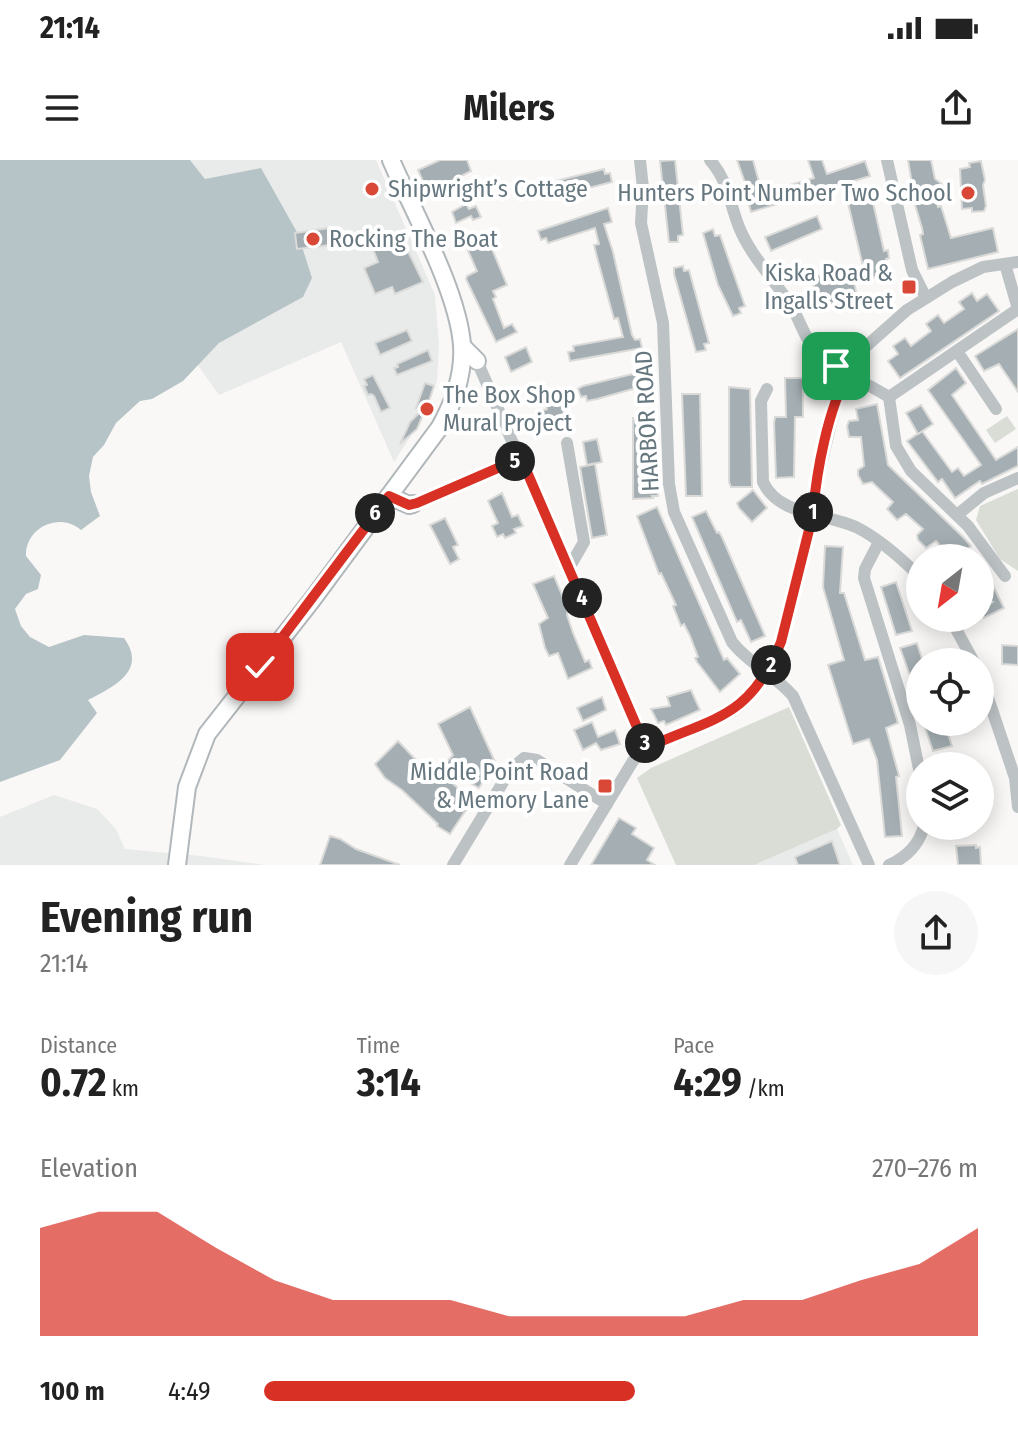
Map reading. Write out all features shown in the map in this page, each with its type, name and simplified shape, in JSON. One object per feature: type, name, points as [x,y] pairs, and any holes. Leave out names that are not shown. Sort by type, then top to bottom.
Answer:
[{"type":"main road","points":[[177,865],[187,787],[207,734],[389,496],[440,427],[451,407],[458,384],[462,346],[451,295],[395,161]]},
{"type":"main road","points":[[462,346],[477,361]]},
{"type":"main road","points":[[389,496],[413,504]]},
{"type":"street","name":"HARBOR ROAD","points":[[640,160],[643,188],[641,223],[663,323],[669,484],[674,512],[732,642],[743,656],[784,685],[793,696],[869,865]]},
{"type":"street","points":[[710,160],[727,185],[739,226],[749,246],[795,313],[807,340],[819,353],[889,397],[896,446],[911,471],[968,526],[1005,576]]},
{"type":"street","points":[[887,160],[912,270],[926,298]]},
{"type":"street","points":[[570,865],[633,761],[646,748],[726,715],[747,699],[765,673],[781,642],[813,514],[814,494],[838,394],[863,349],[885,327],[926,298],[983,267],[1011,263],[1018,309],[889,397]]},
{"type":"street","points":[[957,351],[996,409]]},
{"type":"street","points":[[477,361],[646,748]]},
{"type":"street","points":[[767,389],[761,401],[763,482],[768,493],[778,501],[859,528],[906,565]]},
{"type":"street","points":[[567,443],[584,542],[569,568]]},
{"type":"street","points":[[413,504],[521,458]]},
{"type":"street","points":[[957,515],[984,493],[1018,478]]},
{"type":"street","points":[[879,542],[865,569],[864,578],[916,752]]},
{"type":"street","points":[[994,716],[1015,778],[1018,807]]},
{"type":"street","points":[[453,865],[511,769],[524,758],[537,760],[607,804]]},
{"type":"street","points":[[889,865],[911,850],[919,840]]},
{"type":"shaded area","points":[[0,160],[190,160],[205,179],[261,168],[298,234],[312,278],[303,297],[219,343],[183,381],[152,399],[140,401],[116,423],[93,457],[89,476],[100,516],[81,530],[63,522],[54,522],[37,530],[31,537],[26,556],[41,575],[38,589],[26,594],[15,609],[21,626],[30,637],[49,647],[84,635],[124,638],[132,660],[130,669],[117,683],[88,700],[97,713],[60,760],[0,782]]},
{"type":"shaded area","points":[[190,160],[376,160],[435,295],[439,344],[437,381],[419,423],[394,462],[341,342],[219,395],[197,364],[219,343],[245,328],[298,234],[261,169],[205,179]]},
{"type":"shaded area","points":[[1007,416],[1016,429],[995,443],[986,430]]},
{"type":"shaded area","points":[[1018,489],[1018,571],[1000,559],[994,544],[991,544],[976,520],[980,506]]},
{"type":"shaded area","points":[[789,707],[841,825],[754,865],[676,865],[637,778],[651,768]]},
{"type":"shaded area","points":[[54,795],[97,809],[116,829],[125,849],[265,865],[0,865],[0,817]]},
{"type":"shaded area","points":[[837,829],[853,865],[754,865]]},
{"type":"building","points":[[440,160],[467,160],[471,171],[428,193],[418,170]]},
{"type":"building","points":[[675,160],[683,235],[678,236],[678,242],[669,242],[660,161]]},
{"type":"building","points":[[737,160],[753,160],[762,193],[814,178],[808,160],[822,160],[827,174],[865,161],[870,176],[751,212],[747,197],[750,197]]},
{"type":"building","points":[[908,160],[931,160],[935,179],[942,184],[934,186],[938,207],[941,206],[951,238],[993,228],[998,252],[928,269],[920,235],[923,234],[922,228],[911,191]]},
{"type":"building","points":[[981,161],[986,206],[984,211],[972,212],[972,208],[962,209],[960,169],[970,167],[969,163]]},
{"type":"building","points":[[604,169],[605,174],[610,173],[612,182],[542,200],[539,190],[545,189],[544,184]]},
{"type":"building","points":[[872,198],[884,251],[888,250],[889,274],[866,279],[848,203]]},
{"type":"building","points":[[466,204],[469,209],[476,206],[481,217],[473,220],[471,216],[456,223],[452,212]]},
{"type":"building","points":[[608,208],[612,222],[604,224],[632,335],[635,340],[640,339],[642,348],[570,361],[568,352],[574,351],[573,346],[623,337],[618,318],[614,319],[597,257],[594,245],[599,244],[595,228],[548,243],[546,238],[541,240],[538,231]]},
{"type":"building","points":[[817,216],[822,229],[771,251],[765,237]]},
{"type":"building","name":"Rocking The Boat","points":[[329,228],[331,245],[297,249],[295,233]]},
{"type":"building","points":[[713,229],[715,236],[720,235],[745,306],[739,308],[741,313],[733,316],[718,285],[703,233]]},
{"type":"building","points":[[401,237],[423,282],[395,294],[392,287],[375,294],[364,268],[378,262],[373,249]]},
{"type":"building","points":[[487,237],[507,285],[493,291],[496,297],[493,299],[504,328],[512,324],[517,332],[496,342],[466,279],[477,271],[466,246]]},
{"type":"building","points":[[683,266],[684,271],[689,270],[709,343],[704,344],[706,350],[696,352],[674,274],[674,268]]},
{"type":"building","points":[[828,274],[828,281],[853,276],[857,297],[825,305],[824,298],[817,299],[812,277]]},
{"type":"building","points":[[972,293],[977,301],[987,294],[999,311],[900,378],[888,361],[898,354],[893,346],[905,338],[911,346],[931,331],[926,324],[938,315],[944,323],[964,309],[959,302]]},
{"type":"building","points":[[1018,329],[1018,392],[999,364],[984,371],[975,356]]},
{"type":"building","points":[[407,330],[412,341],[380,355],[375,343]]},
{"type":"building","points":[[526,347],[532,362],[511,372],[505,357]]},
{"type":"building","points":[[428,350],[432,361],[397,375],[394,368],[398,367],[397,364]]},
{"type":"building","points":[[956,368],[966,383],[952,395],[996,460],[1018,447],[1018,466],[982,484],[980,481],[955,498],[942,479],[938,482],[907,441],[922,431],[952,472],[958,468],[964,476],[981,465],[928,390]]},
{"type":"building","points":[[649,370],[651,379],[646,381],[647,385],[597,399],[587,401],[578,389],[583,386]]},
{"type":"building","points":[[373,375],[390,408],[381,412],[374,396],[368,395],[364,386],[367,385],[364,379]]},
{"type":"building","points":[[785,378],[803,378],[803,417],[795,417],[794,477],[776,478],[774,423],[775,417],[786,417]]},
{"type":"building","points":[[425,383],[434,386],[429,401],[416,408]]},
{"type":"building","points":[[729,387],[750,389],[752,487],[731,487],[729,482]]},
{"type":"building","points":[[682,394],[700,394],[702,496],[686,496]]},
{"type":"building","points":[[561,399],[567,412],[543,423],[538,412]]},
{"type":"building","points":[[877,404],[888,465],[969,544],[939,544],[936,541],[922,544],[917,535],[923,529],[906,514],[897,520],[887,509],[893,502],[872,482],[863,484],[858,475],[858,470],[864,466],[861,437],[849,437],[847,426],[849,421],[858,420],[856,409]]},
{"type":"building","points":[[427,405],[417,429],[400,444],[410,422]]},
{"type":"building","points":[[921,405],[933,424],[918,434],[906,413]]},
{"type":"building","points":[[633,418],[655,419],[658,496],[653,498],[633,499]]},
{"type":"building","points":[[597,439],[602,462],[587,465],[583,442]]},
{"type":"building","points":[[595,464],[607,535],[592,538],[580,467]]},
{"type":"building","points":[[753,490],[767,508],[752,522],[737,503]]},
{"type":"building","points":[[502,493],[512,517],[518,515],[523,526],[514,529],[516,533],[505,538],[503,534],[497,537],[492,526],[498,523],[488,501]]},
{"type":"building","points":[[657,507],[724,660],[727,658],[740,674],[720,692],[695,658],[698,657],[690,636],[684,624],[681,626],[673,606],[676,605],[659,574],[637,516]]},
{"type":"building","points":[[706,511],[722,537],[765,636],[751,642],[741,620],[737,622],[692,517]]},
{"type":"building","points":[[445,518],[458,545],[453,547],[459,559],[450,564],[430,525]]},
{"type":"building","points":[[825,546],[843,547],[840,593],[844,593],[865,660],[878,657],[898,723],[886,728],[899,776],[896,777],[902,836],[885,837],[877,760],[869,739],[853,744],[828,665],[844,660],[823,587]]},
{"type":"building","points":[[554,576],[568,609],[573,633],[585,662],[589,660],[592,668],[568,679],[558,653],[549,656],[545,648],[539,624],[548,618],[533,584]]},
{"type":"building","points":[[896,582],[906,613],[908,632],[896,635],[881,587]]},
{"type":"building","points":[[994,588],[1004,608],[994,613]]},
{"type":"building","points":[[917,643],[919,648],[906,648],[906,665],[900,648]]},
{"type":"building","points":[[1002,645],[1018,646],[1018,665],[1002,664]]},
{"type":"building","points":[[691,690],[700,710],[666,725],[664,721],[658,723],[651,709],[670,706],[667,697]]},
{"type":"building","points":[[602,697],[606,710],[583,721],[577,708]]},
{"type":"building","points":[[470,707],[495,762],[479,788],[442,767],[453,755],[438,724]]},
{"type":"building","points":[[592,722],[598,737],[615,730],[620,744],[601,750],[596,743],[583,750],[574,730]]},
{"type":"building","points":[[928,736],[949,736],[952,746],[933,751]]},
{"type":"building","points":[[398,741],[433,778],[439,771],[472,801],[450,834],[437,826],[402,790],[385,778],[375,764]]},
{"type":"building","points":[[619,818],[636,828],[632,834],[654,848],[647,860],[655,865],[591,865]]},
{"type":"building","points":[[330,836],[356,849],[400,865],[320,865]]},
{"type":"building","points":[[832,841],[840,865],[798,865],[795,857]]},
{"type":"building","points":[[976,845],[976,848],[980,847],[981,865],[958,865],[956,846]]},
{"type":"place","name":"Shipwright’s Cottage","points":[[372,189]]},
{"type":"place","name":"Hunters Point Number Two School","points":[[968,193]]},
{"type":"place","name":"Rocking The Boat","points":[[313,239]]},
{"type":"place","name":"Kiska Road & Ingalls Street","points":[[909,287]]},
{"type":"place","name":"The Box Shop Mural Project","points":[[427,409]]},
{"type":"place","name":"Middle Point Road & Memory Lane","points":[[605,786]]},
{"type":"route","points":[[260,667],[389,496],[409,505],[417,503],[521,458],[646,748],[726,715],[755,689],[781,642],[813,514],[814,494],[829,428],[838,394],[849,372],[836,366]]}]
